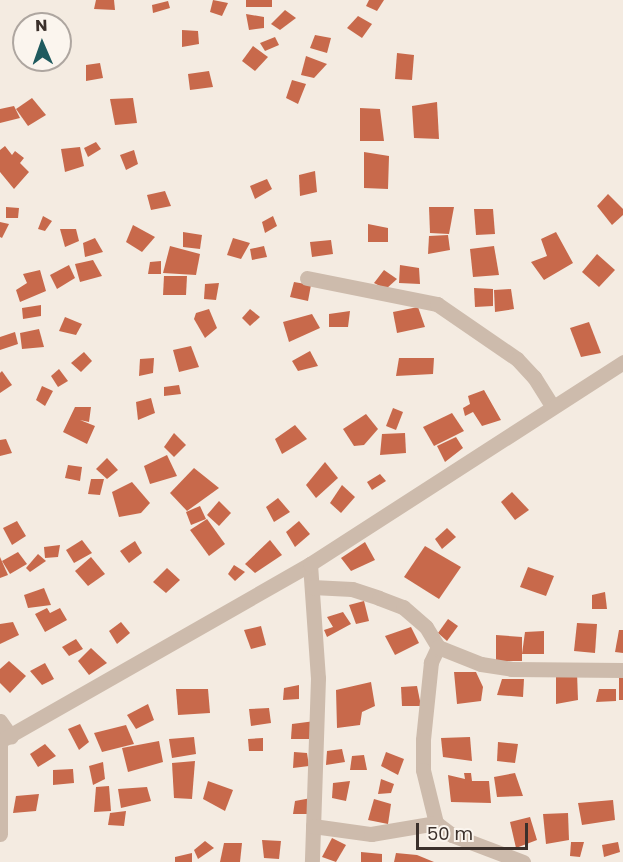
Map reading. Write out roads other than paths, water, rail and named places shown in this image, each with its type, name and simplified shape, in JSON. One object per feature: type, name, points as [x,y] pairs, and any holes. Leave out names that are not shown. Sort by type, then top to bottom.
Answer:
[{"type":"street","points":[[308,278],[437,304],[517,359],[534,377],[552,406]]},
{"type":"street","points":[[0,834],[0,741],[11,737],[310,564],[623,362]]},
{"type":"street","points":[[310,564],[318,678],[312,862]]},
{"type":"street","points":[[312,587],[352,589],[403,607],[426,627],[438,647],[481,664],[511,669],[623,670]]},
{"type":"street","points":[[438,647],[431,662],[423,740],[423,770],[436,823],[452,835],[523,862]]},
{"type":"street","points":[[0,721],[11,737]]},
{"type":"street","points":[[313,826],[371,834],[436,823]]}]
